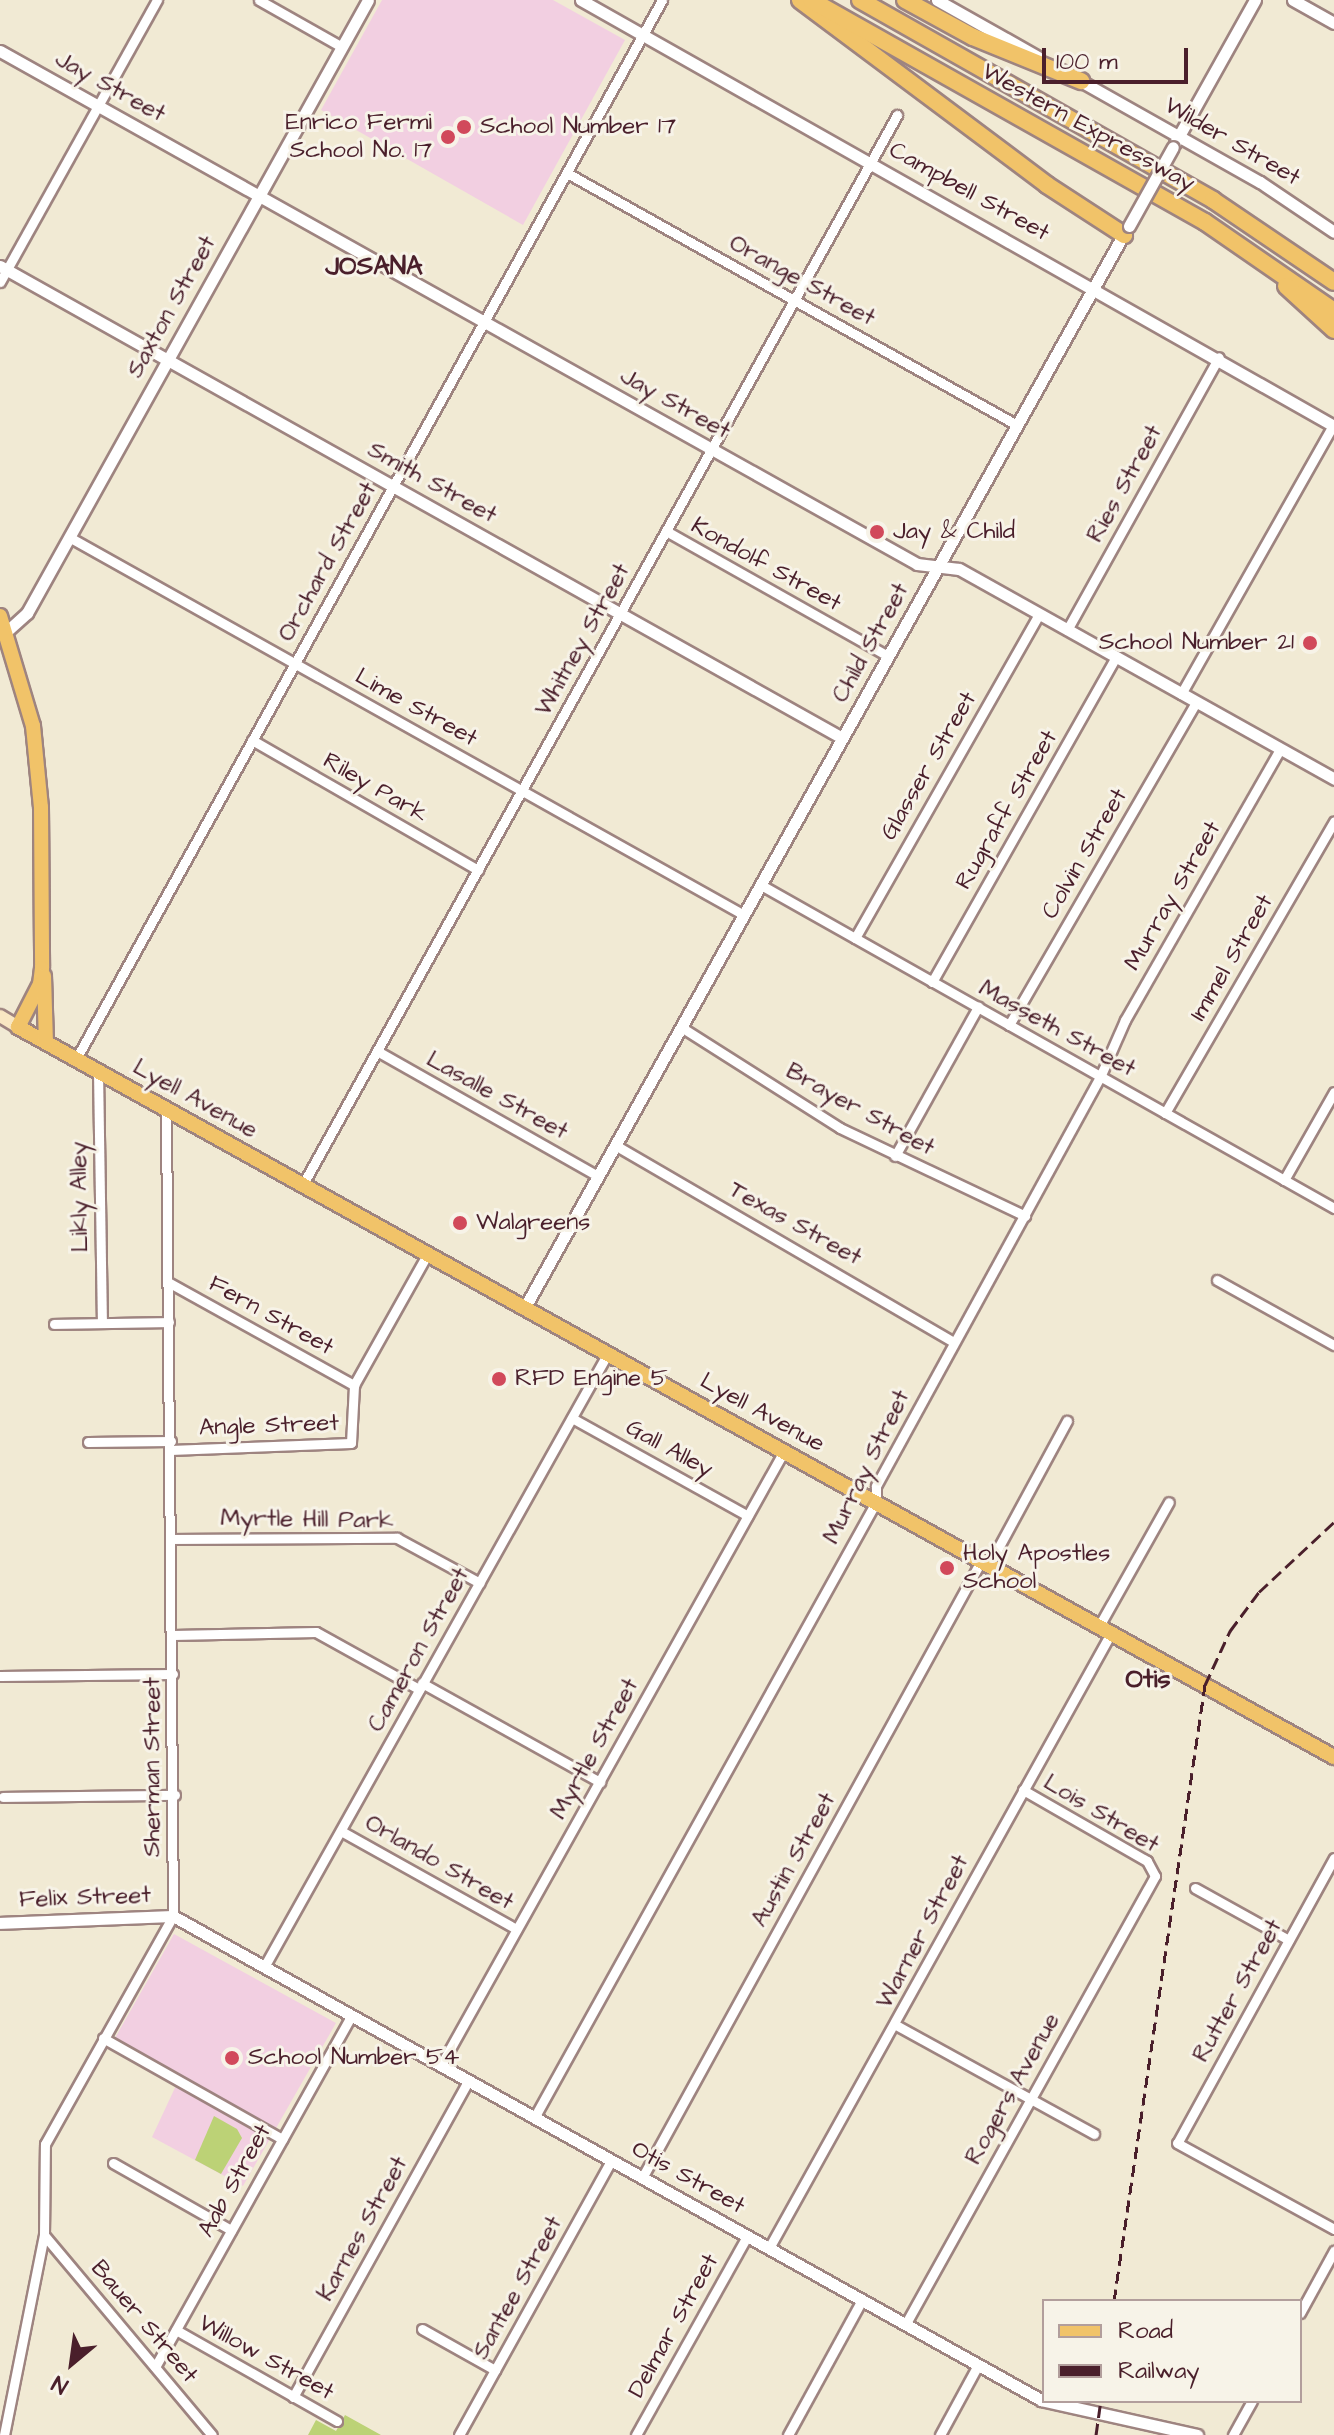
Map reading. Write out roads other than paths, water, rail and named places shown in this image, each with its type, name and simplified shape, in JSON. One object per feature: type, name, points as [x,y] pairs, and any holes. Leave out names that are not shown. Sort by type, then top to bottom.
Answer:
[{"type":"highway","points":[[800,0],[1040,180],[1126,230]]},
{"type":"highway","name":"Western Expressway","points":[[811,0],[1220,231],[1334,311]]},
{"type":"highway","name":"Western Expressway","points":[[860,0],[1213,200],[1334,282]]},
{"type":"highway","points":[[905,0],[973,37],[1081,81]]},
{"type":"highway","points":[[1220,231],[1334,330]]},
{"type":"main road","points":[[0,616],[7,631],[37,758],[46,1042]]},
{"type":"main road","points":[[18,1027],[40,984],[42,968]]},
{"type":"main road","name":"Lyell Avenue","points":[[0,1016],[985,1563],[1332,1750]]},
{"type":"street","points":[[0,282],[3,268],[157,0]]},
{"type":"street","points":[[259,0],[342,47]]},
{"type":"street","name":"Saxton Street","points":[[7,631],[27,613],[368,0]]},
{"type":"street","name":"Campbell Street","points":[[581,0],[1219,357],[1334,425]]},
{"type":"street","name":"Orchard Street","points":[[76,1059],[662,0]]},
{"type":"street","name":"Wilder Street","points":[[937,0],[1081,81],[1176,141],[1272,189],[1334,232]]},
{"type":"street","name":"Child Street","points":[[525,1307],[1255,0]]},
{"type":"street","points":[[1293,0],[1334,23]]},
{"type":"street","name":"Jay Street","points":[[0,51],[917,564],[959,569],[1334,779]]},
{"type":"street","name":"Whitney Street","points":[[303,1184],[897,115]]},
{"type":"street","name":"Orange Street","points":[[567,173],[1017,425]]},
{"type":"street","name":"Smith Street","points":[[3,268],[842,738]]},
{"type":"street","name":"Ries Street","points":[[1067,630],[1219,357]]},
{"type":"street","points":[[1181,694],[1334,425]]},
{"type":"street","name":"Kondolf Street","points":[[666,531],[888,656]]},
{"type":"street","name":"Lime Street","points":[[69,537],[744,915]]},
{"type":"street","name":"Glasser Street","points":[[855,938],[1039,614]]},
{"type":"street","name":"Rugraff Street","points":[[932,982],[1116,657]]},
{"type":"street","name":"Colvin Street","points":[[1009,1025],[1196,702]]},
{"type":"street","name":"Riley Park","points":[[252,740],[478,870]]},
{"type":"street","name":"Murray Street","points":[[534,2118],[876,1502],[876,1486],[1100,1077],[1125,1020],[1280,749]]},
{"type":"street","name":"Immel Street","points":[[1165,1113],[1334,822]]},
{"type":"street","name":"Masseth Street","points":[[761,885],[1334,1208]]},
{"type":"street","points":[[895,1156],[978,1007]]},
{"type":"street","name":"Brayer Street","points":[[681,1027],[840,1128],[1025,1216]]},
{"type":"street","name":"Lasalle Street","points":[[377,1051],[598,1176]]},
{"type":"street","name":"Likly Alley","points":[[98,1071],[102,1323]]},
{"type":"street","points":[[1284,1180],[1334,1092]]},
{"type":"street","name":"Sherman Street","points":[[4,2435],[44,2235],[45,2144],[173,1916],[175,1795],[166,1109]]},
{"type":"street","name":"Texas Street","points":[[615,1145],[954,1342]]},
{"type":"street","name":"Angle Street","points":[[170,1446],[347,1446],[353,1438],[354,1385],[428,1253]]},
{"type":"street","points":[[1217,1280],[1334,1345]]},
{"type":"street","name":"Fern Street","points":[[168,1282],[354,1385]]},
{"type":"street","points":[[54,1324],[169,1322]]},
{"type":"street","name":"Cameron Street","points":[[264,1967],[608,1353]]},
{"type":"street","name":"Gall Alley","points":[[572,1418],[748,1516]]},
{"type":"street","name":"Austin Street","points":[[642,2178],[1067,1421]]},
{"type":"street","points":[[88,1442],[170,1446]]},
{"type":"street","name":"Myrtle Street","points":[[441,2065],[784,1451]]},
{"type":"street","name":"Warner Street","points":[[769,2248],[896,2025],[1023,1790],[1169,1502]]},
{"type":"street","name":"Myrtle Hill Park","points":[[172,1539],[397,1538],[480,1583]]},
{"type":"street","points":[[173,1635],[316,1632],[600,1782]]},
{"type":"street","points":[[0,1676],[173,1674]]},
{"type":"street","name":"Lois Street","points":[[1023,1790],[1147,1861],[1156,1873]]},
{"type":"street","points":[[3,1797],[175,1795]]},
{"type":"street","name":"Orlando Street","points":[[341,1831],[516,1929]]},
{"type":"street","name":"Rutter Street","points":[[1334,1858],[1177,2143],[1334,2229]]},
{"type":"street","name":"Rogers Avenue","points":[[905,2325],[1156,1873]]},
{"type":"street","points":[[1195,1888],[1289,1940]]},
{"type":"street","name":"Otis Street","points":[[173,1916],[1042,2399]]},
{"type":"street","name":"Felix Street","points":[[0,1923],[173,1916]]},
{"type":"street","name":"Aab Street","points":[[155,2367],[351,2016]]},
{"type":"street","points":[[896,2025],[1094,2134]]},
{"type":"street","points":[[103,2038],[282,2139]]},
{"type":"street","name":"Karnes Street","points":[[293,2397],[468,2081]]},
{"type":"street","name":"Santee Street","points":[[459,2435],[611,2161]]},
{"type":"street","points":[[113,2163],[231,2230]]},
{"type":"street","name":"Bauer Street","points":[[44,2235],[212,2435]]},
{"type":"street","name":"Delmar Street","points":[[636,2435],[747,2236]]},
{"type":"street","points":[[1302,2309],[1334,2251]]},
{"type":"street","points":[[788,2435],[862,2300]]},
{"type":"street","points":[[422,2329],[495,2370]]},
{"type":"street","name":"Willow Street","points":[[176,2330],[337,2421]]},
{"type":"street","points":[[940,2435],[978,2365]]},
{"type":"street","name":"Otis Street","points":[[1049,2403],[1197,2435]]},
{"type":"street","points":[[1233,2435],[1251,2403]]},
{"type":"railway","points":[[1114,2299],[1205,1685],[1230,1631],[1259,1592],[1334,1522]]},
{"type":"railway","points":[[1096,2435],[1101,2403]]},
{"type":"place","name":"School Number 17","points":[[464,127]]},
{"type":"place","name":"Enrico Fermi School No. 17","points":[[448,137]]},
{"type":"place","name":"Jay & Child","points":[[877,532]]},
{"type":"place","name":"School Number 21","points":[[1310,643]]},
{"type":"place","name":"Walgreens","points":[[460,1223]]},
{"type":"place","name":"RFD Engine 5","points":[[499,1379]]},
{"type":"place","name":"Holy Apostles School","points":[[947,1568]]},
{"type":"place","name":"School Number 54","points":[[232,2058]]},
{"type":"district","name":"JOSANA","points":[[374,267]]},
{"type":"district","name":"Otis","points":[[1148,1680]]}]
